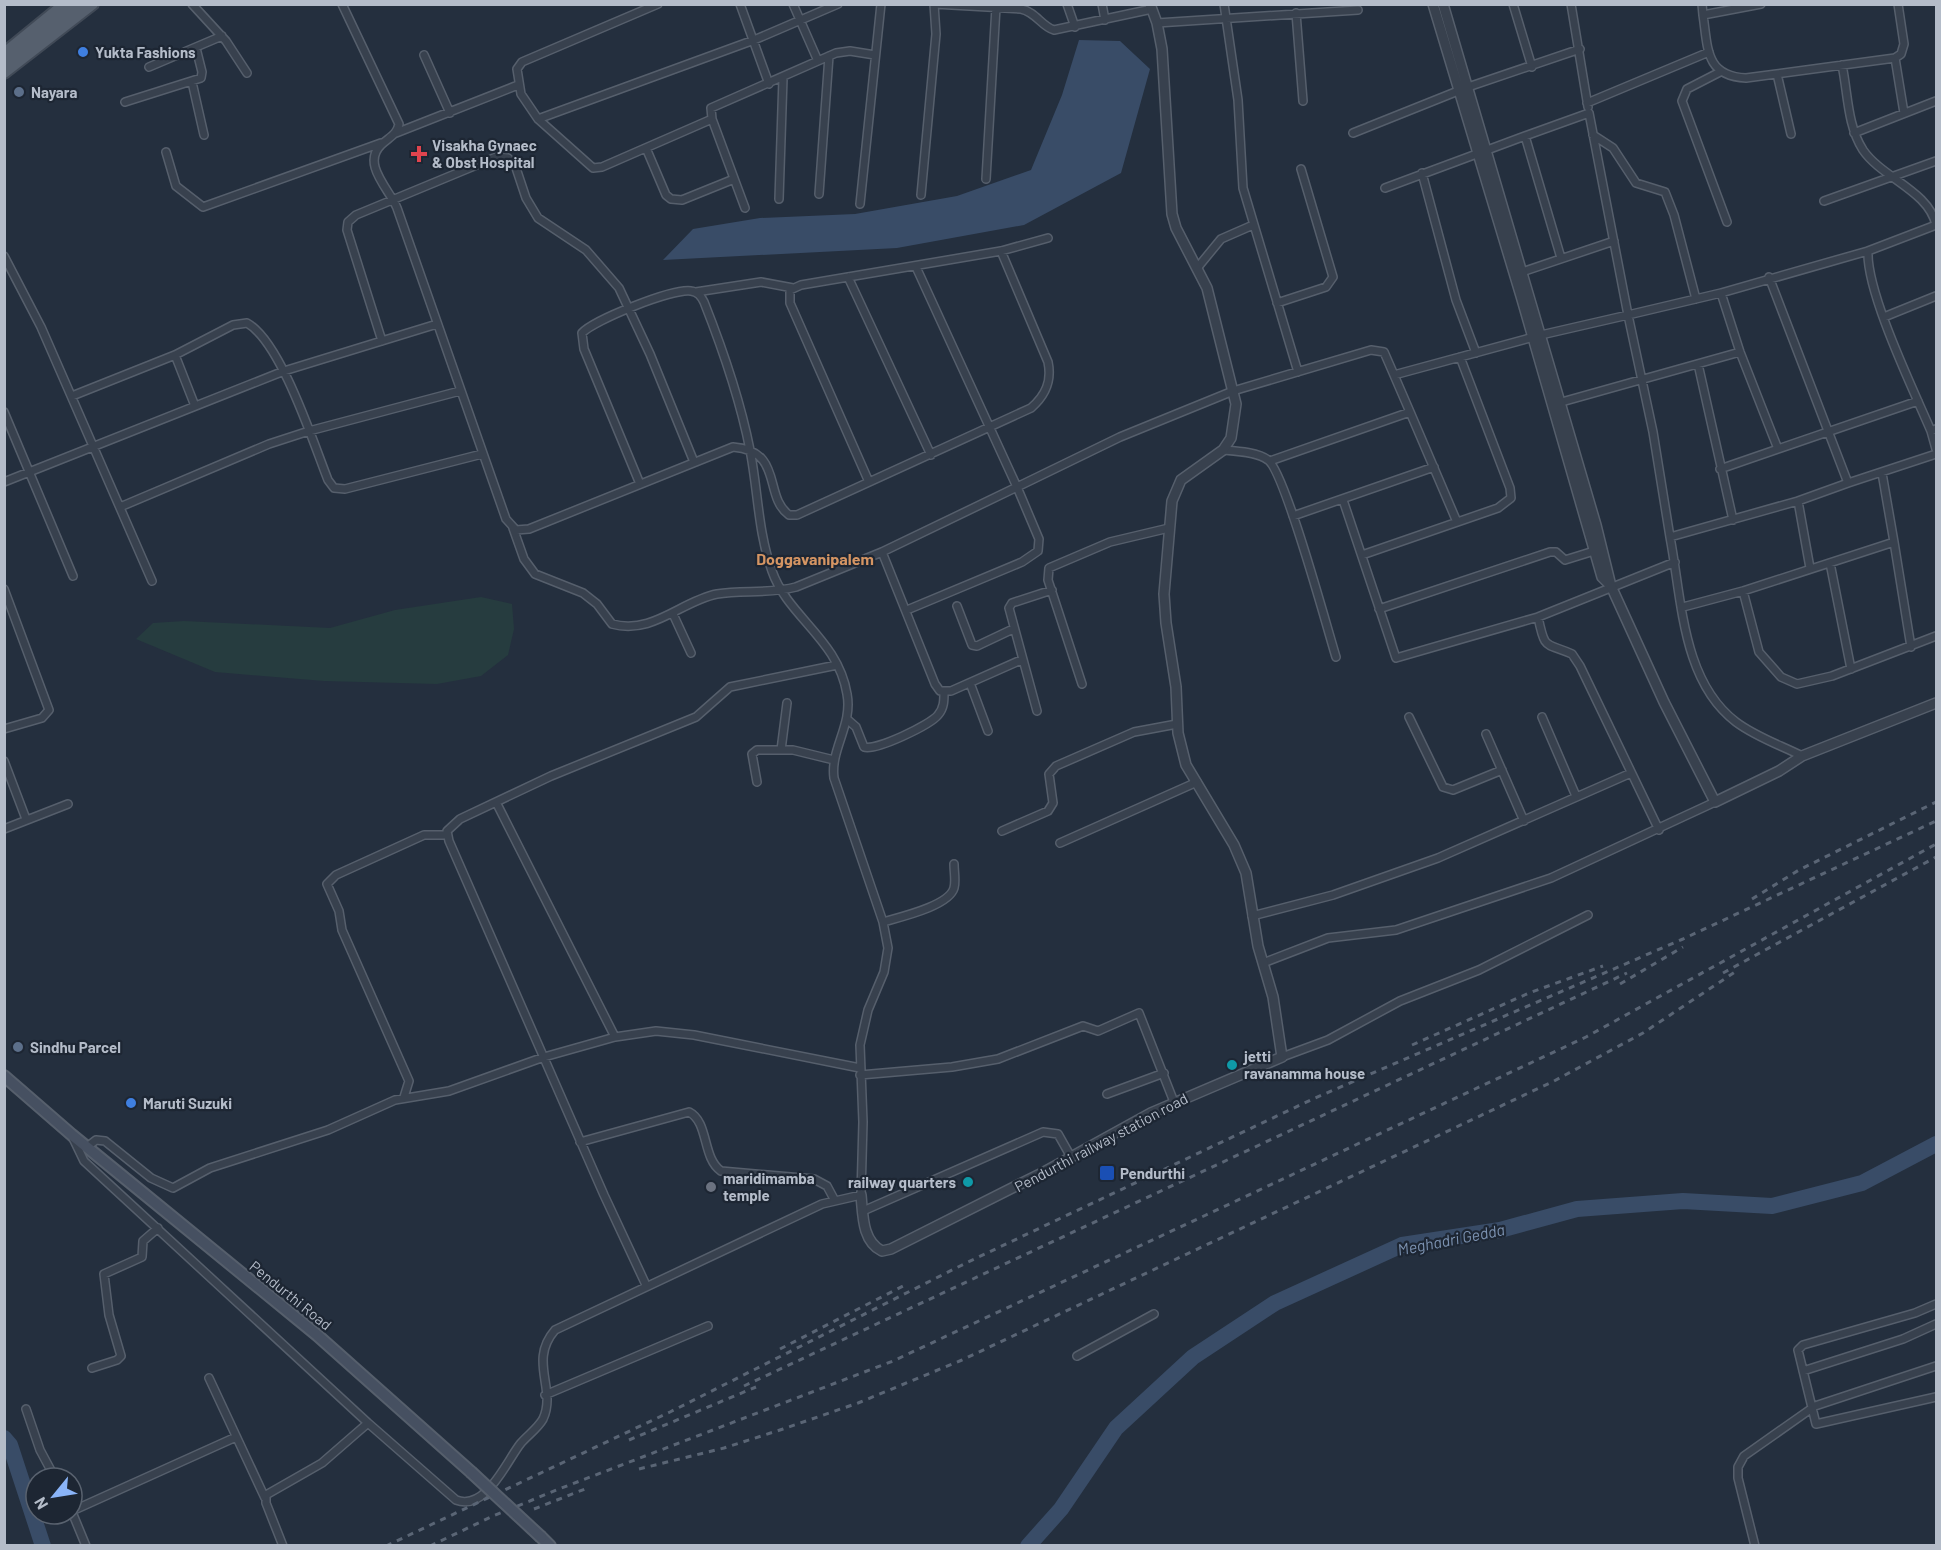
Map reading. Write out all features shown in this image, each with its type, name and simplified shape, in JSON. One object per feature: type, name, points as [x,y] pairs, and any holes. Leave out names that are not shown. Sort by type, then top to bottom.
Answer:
[{"type":"main road","points":[[4,53],[64,4]]},
{"type":"main road","points":[[4,63],[79,4]]},
{"type":"main road","points":[[4,74],[93,4]]},
{"type":"main road","name":"Pendurthi Road","points":[[4,1076],[72,1135],[317,1335],[550,1545]]},
{"type":"street","points":[[192,4],[222,36],[247,73]]},
{"type":"street","points":[[342,4],[396,116],[399,124],[396,133]]},
{"type":"street","points":[[658,4],[522,62],[517,69],[518,85],[538,119],[593,168],[602,167],[712,119]]},
{"type":"street","points":[[740,4],[769,84]]},
{"type":"street","points":[[793,4],[818,61]]},
{"type":"street","points":[[538,119],[754,40],[838,4]]},
{"type":"street","points":[[860,204],[881,4]]},
{"type":"street","points":[[921,195],[936,34],[934,4],[1028,11],[1050,29],[1075,27],[1151,7],[1162,49],[1172,214],[1176,228],[1198,267],[1214,312],[1236,404],[1234,429],[1223,450],[1181,480],[1172,501],[1164,601],[1176,687],[1177,724],[1183,757],[1243,862],[1249,886],[1252,916],[1273,997],[1282,1057],[1335,1037],[1400,1002],[1479,970],[1588,915]]},
{"type":"street","points":[[1067,4],[1075,27]]},
{"type":"street","points":[[1102,4],[1105,20]]},
{"type":"street","points":[[1224,4],[1240,118],[1243,188],[1298,372]]},
{"type":"street","points":[[1433,4],[1463,89]]},
{"type":"street","points":[[1443,4],[1463,89],[1596,525],[1611,586],[1715,802]]},
{"type":"street","points":[[1513,4],[1532,67]]},
{"type":"street","points":[[1571,4],[1587,103],[1628,315],[1643,380],[1674,562],[1696,672],[1713,700],[1737,723],[1802,756]]},
{"type":"street","points":[[1702,4],[1709,52],[1720,72]]},
{"type":"street","points":[[1703,15],[1761,4]]},
{"type":"street","points":[[1727,222],[1682,101],[1683,92],[1720,72],[1746,78],[1895,58],[1901,54],[1904,44],[1898,4]]},
{"type":"street","points":[[986,179],[996,7]]},
{"type":"street","points":[[1157,23],[1226,16],[1358,10]]},
{"type":"street","points":[[1296,13],[1303,101]]},
{"type":"street","points":[[149,67],[222,36]]},
{"type":"street","points":[[125,102],[192,82],[202,76],[196,48]]},
{"type":"street","points":[[1353,133],[1463,89],[1580,49]]},
{"type":"street","points":[[745,208],[710,111],[716,104],[769,84],[829,56],[850,51],[875,55]]},
{"type":"street","points":[[1587,103],[1709,52]]},
{"type":"street","points":[[424,55],[450,113]]},
{"type":"street","points":[[819,194],[829,56]]},
{"type":"street","points":[[1895,58],[1905,113]]},
{"type":"street","points":[[1394,375],[1537,336],[1721,293],[1769,277],[1868,251],[1936,225],[1928,207],[1865,152],[1854,133],[1842,65]]},
{"type":"street","points":[[1777,74],[1791,134]]},
{"type":"street","points":[[779,199],[783,78]]},
{"type":"street","points":[[192,82],[204,135]]},
{"type":"street","points":[[166,152],[176,186],[203,207],[383,142],[396,133],[518,85]]},
{"type":"street","points":[[1854,133],[1936,101]]},
{"type":"street","points":[[1385,188],[1589,113]]},
{"type":"street","points":[[1593,135],[1613,148],[1636,183],[1665,192],[1674,214],[1696,299]]},
{"type":"street","points":[[1525,136],[1561,258]]},
{"type":"street","points":[[383,142],[376,153],[376,168],[383,188],[394,201],[482,453],[506,519],[513,528],[524,559],[535,573],[583,593],[597,604],[612,624],[649,623],[717,594],[782,591],[882,552],[1120,437],[1233,391],[1376,350],[1386,355],[1457,522]]},
{"type":"street","points":[[646,148],[671,200],[678,201],[734,179]]},
{"type":"street","points":[[1481,151],[1522,272],[1594,551],[1602,577],[1611,586]]},
{"type":"street","points":[[382,341],[346,226],[356,215],[496,157],[508,158],[516,168],[525,198],[533,212],[547,226],[586,250],[611,277],[629,308],[694,462]]},
{"type":"street","points":[[1824,201],[1936,161]]},
{"type":"street","points":[[1277,303],[1326,287],[1333,277],[1301,169]]},
{"type":"street","points":[[1422,173],[1456,300],[1476,353]]},
{"type":"street","points":[[1198,267],[1221,239],[1253,225]]},
{"type":"street","points":[[640,484],[581,338],[591,325],[629,308],[679,292],[696,292],[761,282],[793,288],[1001,251],[1048,238]]},
{"type":"street","points":[[1522,272],[1614,241]]},
{"type":"street","points":[[513,528],[529,529],[733,447],[750,451],[765,463],[783,509],[789,514],[803,513],[990,428],[1038,402],[1048,387],[1050,372],[1048,362],[1001,251]]},
{"type":"street","points":[[1868,251],[1868,272],[1918,401],[1934,430],[1936,449]]},
{"type":"street","points":[[4,256],[41,327],[152,581]]},
{"type":"street","points":[[907,610],[1022,562],[1038,551],[1039,539],[916,267]]},
{"type":"street","points":[[848,277],[931,454]]},
{"type":"street","points":[[1769,277],[1848,483]]},
{"type":"street","points":[[793,288],[789,295],[790,303],[869,482]]},
{"type":"street","points":[[72,1135],[84,1161],[368,1423],[452,1497],[464,1502],[475,1499],[494,1485],[520,1444],[543,1418],[545,1395],[543,1353],[545,1345],[555,1330],[834,1199],[861,1195],[863,1122],[860,1071],[861,1034],[889,954],[883,922],[834,778],[834,760],[848,720],[847,694],[837,665],[823,639],[782,591],[773,574],[767,554],[740,406],[704,302],[696,292]]},
{"type":"street","points":[[1721,293],[1740,352],[1778,449]]},
{"type":"street","points":[[1884,317],[1936,296]]},
{"type":"street","points":[[72,396],[175,355],[233,326],[248,323],[261,335],[284,371],[328,480],[337,489],[482,453]]},
{"type":"street","points":[[4,482],[284,371],[437,324]]},
{"type":"street","points":[[1558,404],[1740,352]]},
{"type":"street","points":[[175,355],[195,406]]},
{"type":"street","points":[[1362,555],[1504,506],[1508,502],[1511,494],[1460,357]]},
{"type":"street","points":[[1698,364],[1733,520]]},
{"type":"street","points":[[120,507],[194,478],[230,460],[309,431],[460,391]]},
{"type":"street","points":[[1720,469],[1918,401]]},
{"type":"street","points":[[4,412],[73,576]]},
{"type":"street","points":[[1223,450],[1270,461],[1410,412]]},
{"type":"street","points":[[1670,537],[1798,501],[1936,454]]},
{"type":"street","points":[[1270,461],[1293,516],[1336,657]]},
{"type":"street","points":[[1293,516],[1434,467]]},
{"type":"street","points":[[1882,473],[1911,647]]},
{"type":"street","points":[[1343,500],[1396,658],[1538,616],[1674,562]]},
{"type":"street","points":[[1798,501],[1810,568]]},
{"type":"street","points":[[1082,684],[1048,575],[1052,565],[1110,542],[1169,528]]},
{"type":"street","points":[[1683,607],[1743,591],[1894,542]]},
{"type":"street","points":[[1379,609],[1550,552],[1556,552],[1564,560],[1594,551]]},
{"type":"street","points":[[882,552],[935,684],[944,692]]},
{"type":"street","points":[[1830,563],[1851,669]]},
{"type":"street","points":[[4,589],[49,710],[42,718],[4,729]]},
{"type":"street","points":[[1037,711],[1013,629],[1010,605],[1052,590]]},
{"type":"street","points":[[1743,591],[1756,645],[1770,667],[1789,682],[1805,684],[1936,636]]},
{"type":"street","points":[[957,606],[972,645],[977,646],[1013,629]]},
{"type":"street","points":[[673,614],[691,653]]},
{"type":"street","points":[[1538,616],[1543,635],[1550,647],[1568,652],[1576,659],[1659,830]]},
{"type":"street","points":[[944,692],[1022,660]]},
{"type":"street","points":[[646,1286],[580,1142],[447,835],[452,824],[496,802],[696,717],[730,687],[837,665]]},
{"type":"street","points":[[970,682],[988,731]]},
{"type":"street","points":[[848,720],[856,727],[864,747],[879,746],[934,719],[942,710],[944,692]]},
{"type":"street","points":[[781,750],[787,703]]},
{"type":"street","points":[[1263,963],[1328,938],[1396,930],[1527,886],[1659,830],[1779,771],[1802,756],[1936,703]]},
{"type":"street","points":[[1409,717],[1443,787],[1453,789],[1502,770]]},
{"type":"street","points":[[1542,717],[1576,796]]},
{"type":"street","points":[[1002,831],[1048,811],[1053,803],[1049,774],[1056,765],[1134,732],[1177,724]]},
{"type":"street","points":[[1486,734],[1524,821]]},
{"type":"street","points":[[757,782],[752,759],[754,751],[781,750],[811,753],[834,760]]},
{"type":"street","points":[[4,761],[26,819]]},
{"type":"street","points":[[1252,916],[1333,895],[1408,869],[1632,773]]},
{"type":"street","points":[[1060,843],[1197,783]]},
{"type":"street","points":[[496,802],[615,1037]]},
{"type":"street","points":[[4,829],[68,804]]},
{"type":"street","points":[[404,1097],[409,1081],[342,930],[339,911],[327,884],[336,875],[424,834],[447,835]]},
{"type":"street","points":[[883,922],[925,909],[949,896],[954,886],[954,864]]},
{"type":"street","points":[[87,1147],[96,1140],[105,1141],[151,1178],[164,1186],[173,1188],[210,1168],[318,1133],[404,1097],[449,1092],[544,1057],[615,1037],[656,1031],[860,1071],[940,1069],[998,1059],[1083,1026],[1098,1031],[1138,1013],[1143,1019],[1174,1102]]},
{"type":"street","name":"Pendurthi railway station road","points":[[861,1195],[870,1243],[882,1251],[891,1249],[1174,1102],[1282,1057]]},
{"type":"street","points":[[1107,1094],[1164,1073]]},
{"type":"street","points":[[580,1142],[689,1112],[694,1115],[699,1124],[714,1166],[721,1171],[814,1179],[827,1186],[834,1199]]},
{"type":"street","points":[[863,1210],[1043,1132],[1058,1134],[1071,1157]]},
{"type":"street","points":[[92,1368],[117,1360],[121,1356],[109,1315],[104,1274],[142,1257],[143,1241],[158,1228]]},
{"type":"street","points":[[1936,1304],[1801,1346],[1798,1350],[1816,1424],[1936,1397]]},
{"type":"street","points":[[1077,1356],[1154,1314]]},
{"type":"street","points":[[1803,1371],[1903,1339],[1936,1323]]},
{"type":"street","points":[[545,1395],[708,1326]]},
{"type":"street","points":[[1755,1545],[1740,1491],[1740,1462],[1765,1440],[1811,1408],[1850,1392],[1936,1366]]},
{"type":"street","points":[[210,1378],[265,1498],[282,1545]]},
{"type":"street","points":[[27,1409],[40,1450],[49,1466]]},
{"type":"street","points":[[265,1498],[272,1490],[322,1463],[368,1423]]},
{"type":"street","points":[[84,1507],[236,1437]]},
{"type":"street","points":[[78,1526],[86,1545]]},
{"type":"green space","points":[[481,597],[512,604],[514,629],[508,655],[481,676],[437,684],[324,681],[215,672],[136,639],[153,623],[184,621],[330,628],[395,610]]},
{"type":"water","points":[[1079,40],[1120,41],[1150,69],[1121,173],[1024,225],[897,248],[663,260],[693,229],[760,218],[855,214],[957,196],[1031,170],[1062,95]]},
{"type":"waterway","name":"Meghadri Gedda","points":[[1028,1546],[1061,1509],[1116,1428],[1193,1357],[1275,1303],[1402,1245],[1500,1230],[1577,1209],[1683,1201],[1772,1206],[1862,1183],[1936,1144]]},
{"type":"waterway","points":[[4,1438],[10,1445],[43,1546]]},
{"type":"railway","points":[[1752,899],[1799,870],[1936,802]]},
{"type":"railway","points":[[386,1546],[670,1412],[968,1262],[1315,1098],[1683,939],[1936,821]]},
{"type":"railway","points":[[430,1546],[493,1516],[559,1489],[893,1361],[1586,1037],[1936,844]]},
{"type":"railway","points":[[1723,973],[1936,857]]},
{"type":"railway","points":[[1620,984],[1683,947]]},
{"type":"railway","points":[[1412,1045],[1529,993],[1603,966]]},
{"type":"railway","points":[[639,1469],[724,1448],[783,1429],[858,1403],[962,1360],[1554,1081],[1643,1033],[1735,972]]},
{"type":"railway","points":[[744,1386],[1627,973]]},
{"type":"railway","points":[[780,1349],[905,1285]]},
{"type":"railway","points":[[629,1440],[756,1387]]},
{"type":"railway","points":[[534,1509],[585,1489]]},
{"type":"place","name":"Yukta Fashions","points":[[83,52]]},
{"type":"place","name":"Nayara","points":[[19,92]]},
{"type":"place","name":"Visakha Gynaec & Obst Hospital","points":[[419,154]]},
{"type":"place","name":"Sindhu Parcel","points":[[18,1047]]},
{"type":"place","name":"jetti ravanamma house","points":[[1232,1065]]},
{"type":"place","name":"Maruti Suzuki","points":[[131,1103]]},
{"type":"place","name":"Pendurthi","points":[[1107,1173]]},
{"type":"place","name":"railway quarters","points":[[968,1182]]},
{"type":"place","name":"maridimamba temple","points":[[711,1187]]},
{"type":"district","name":"Doggavanipalem","points":[[815,558]]}]
